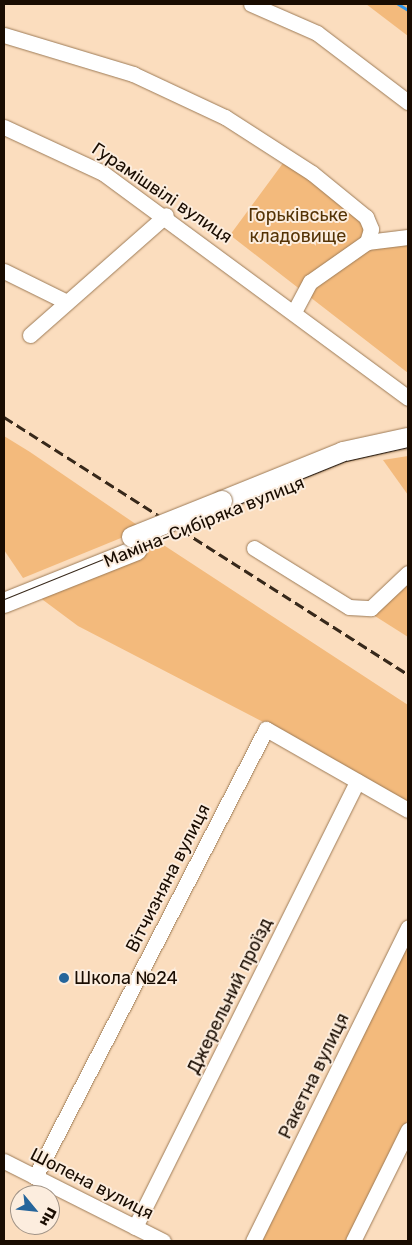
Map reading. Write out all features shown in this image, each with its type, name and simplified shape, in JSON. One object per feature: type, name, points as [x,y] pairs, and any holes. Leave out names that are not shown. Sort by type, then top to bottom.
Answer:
[{"type":"main road","name":"Маміна-Сибіряка вулиця","points":[[4,603],[134,544],[225,507],[343,452],[408,438]]},
{"type":"main road","name":"Маміна-Сибіряка вулиця","points":[[225,507],[347,465],[408,452]]},
{"type":"main road","name":"Маміна-Сибіряка вулиця","points":[[4,588],[134,544]]},
{"type":"street","points":[[251,4],[317,33],[408,102]]},
{"type":"street","points":[[4,36],[133,74],[225,117],[312,173],[366,217],[371,229],[367,242]]},
{"type":"street","name":"Гурамішвілі вулиця","points":[[4,128],[103,173],[166,215],[408,398]]},
{"type":"street","points":[[30,335],[166,215]]},
{"type":"street","points":[[294,310],[310,282],[367,242],[408,237]]},
{"type":"street","points":[[4,271],[67,302]]},
{"type":"street","points":[[254,548],[348,607],[371,608],[408,573]]},
{"type":"street","name":"Вітчизняна вулиця","points":[[35,1177],[266,729],[358,781]]},
{"type":"street","points":[[358,781],[408,810]]},
{"type":"street","name":"Джерельний проїзд","points":[[135,1227],[358,781]]},
{"type":"street","name":"Ракетна вулиця","points":[[253,1241],[408,927]]},
{"type":"street","points":[[353,1241],[408,1130]]},
{"type":"street","name":"Шопена вулиця","points":[[4,1161],[163,1241]]},
{"type":"green space","points":[[366,4],[408,4],[408,36]]},
{"type":"green space","name":"Горьківське кладовище","points":[[286,159],[343,202],[367,229],[363,241],[408,241],[408,373],[230,235]]},
{"type":"green space","points":[[4,436],[143,529],[23,578],[4,550]]},
{"type":"green space","points":[[408,456],[408,495],[383,460]]},
{"type":"green space","points":[[162,544],[408,705],[408,806],[267,724],[78,626],[35,594]]},
{"type":"green space","points":[[408,566],[408,637],[367,611]]},
{"type":"green space","points":[[408,935],[408,1119],[347,1241],[258,1241]]},
{"type":"waterway","points":[[398,4],[408,10]]},
{"type":"tram line","points":[[4,599],[346,461],[408,447]]},
{"type":"railway","points":[[4,417],[408,674]]},
{"type":"place","name":"Школа №24","points":[[64,978]]}]
